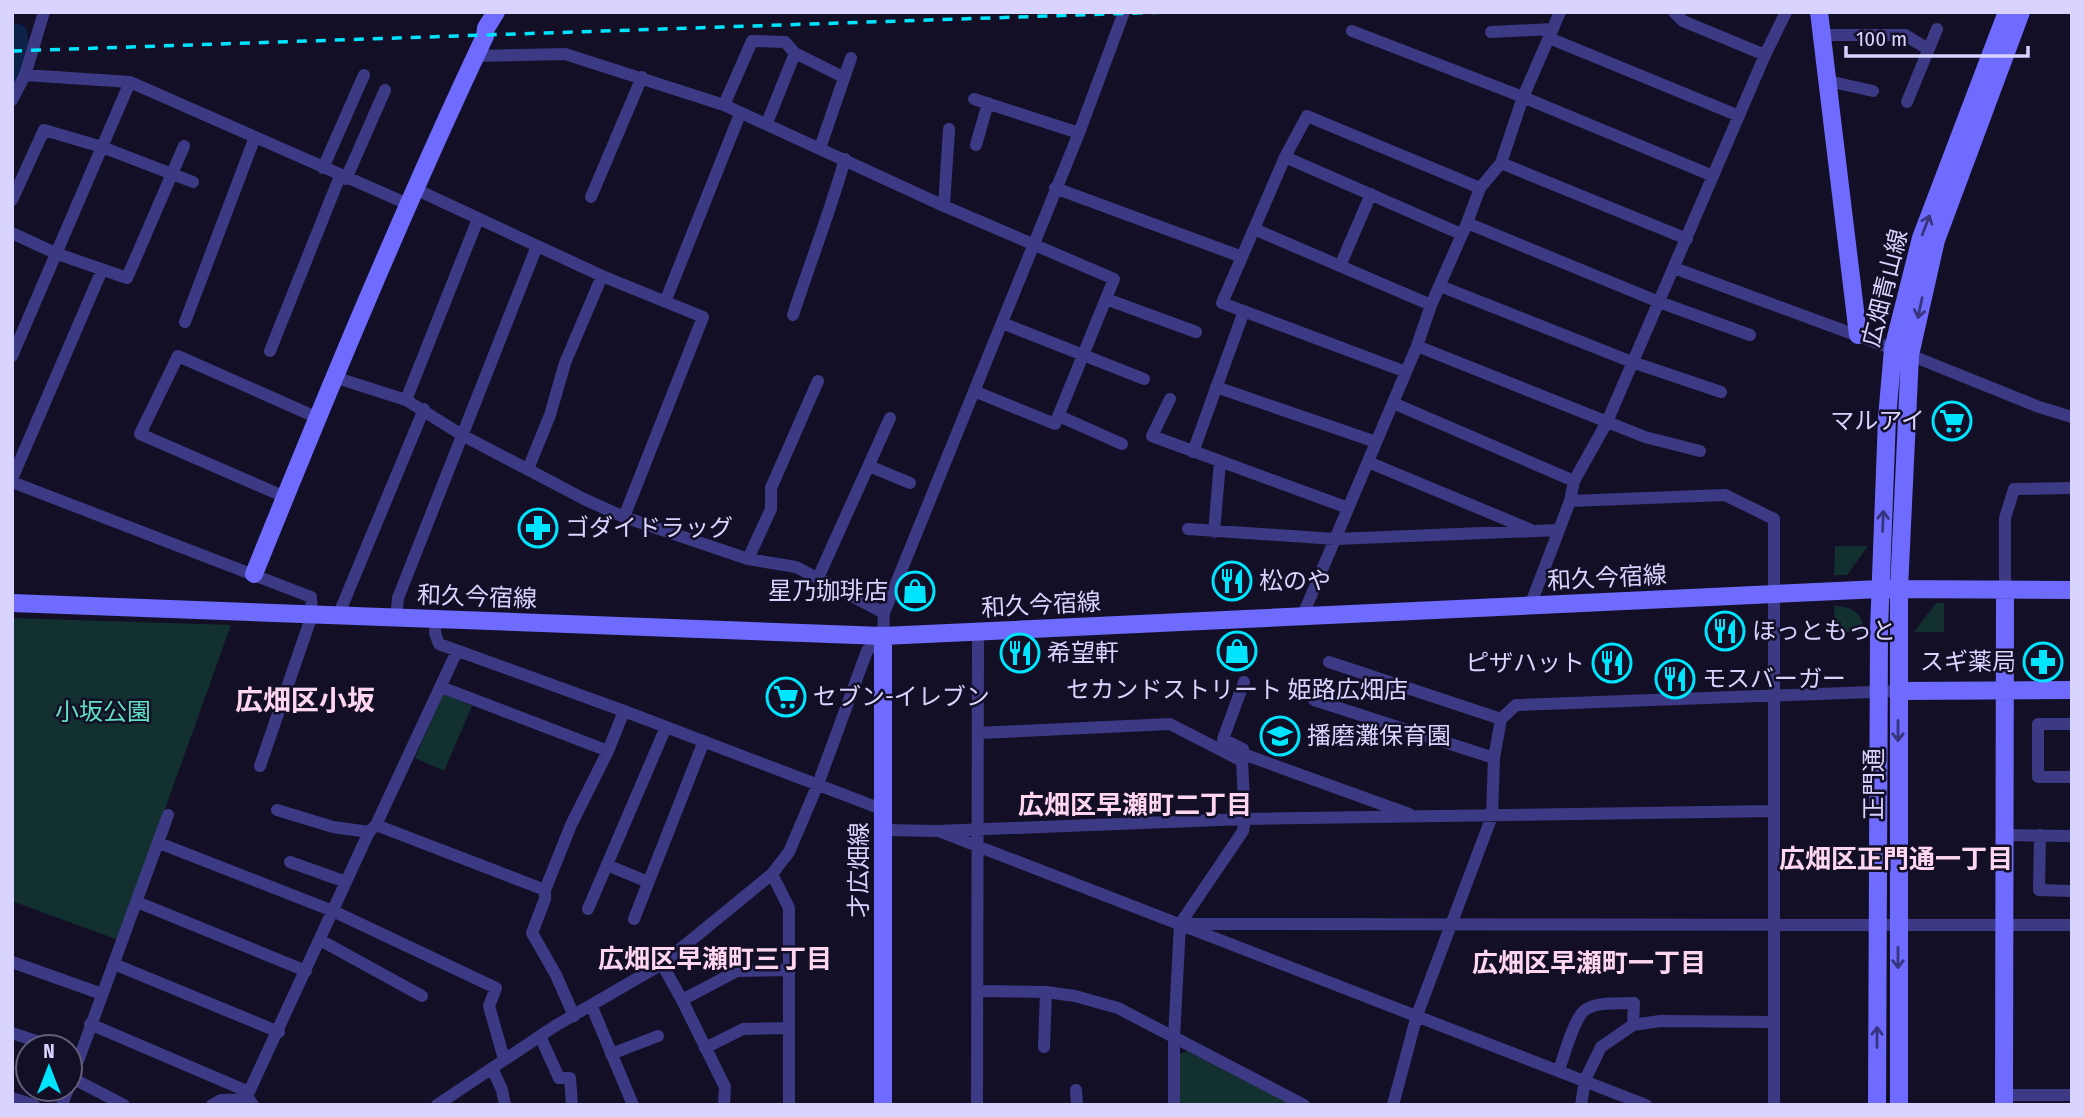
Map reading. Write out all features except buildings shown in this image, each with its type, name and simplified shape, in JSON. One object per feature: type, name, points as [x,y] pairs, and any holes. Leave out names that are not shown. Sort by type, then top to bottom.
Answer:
[{"type":"main road","points":[[254,574],[334,377],[486,28],[496,12]]},
{"type":"main road","points":[[1819,12],[1858,335]]},
{"type":"main road","name":"広畑青山線","points":[[1880,589],[1887,418],[1921,238],[2007,12]]},
{"type":"main road","name":"広畑青山線","points":[[1899,589],[1901,352],[1936,240],[2021,12]]},
{"type":"main road","name":"和久今宿線","points":[[12,603],[883,636],[1880,589],[2072,590]]},
{"type":"main road","name":"正門通","points":[[1877,1105],[1880,589]]},
{"type":"main road","name":"正門通","points":[[1899,589],[1899,1105]]},
{"type":"main road","points":[[2004,1100],[2005,590]]},
{"type":"main road","name":"才広畑線","points":[[883,636],[883,1105]]},
{"type":"main road","points":[[1899,691],[2072,690]]},
{"type":"street","points":[[12,100],[25,75],[44,12]]},
{"type":"street","points":[[437,1105],[540,1035],[662,964],[772,874],[789,852],[818,784],[867,650],[883,636],[884,612],[1079,133],[1124,12]]},
{"type":"street","points":[[1302,617],[1417,346],[1431,305],[1480,188],[1501,163],[1523,97],[1560,12]]},
{"type":"street","points":[[1674,12],[1683,21],[1765,55]]},
{"type":"street","points":[[1530,606],[1570,501],[1574,481],[1607,422],[1786,12]]},
{"type":"street","points":[[1907,102],[1937,29]]},
{"type":"street","points":[[1352,31],[1523,97],[1713,176]]},
{"type":"street","points":[[1491,32],[1551,33],[1739,116]]},
{"type":"street","points":[[1822,35],[1905,35],[1928,48]]},
{"type":"street","points":[[724,105],[752,41],[785,43],[795,53],[843,77]]},
{"type":"street","points":[[767,123],[795,53]]},
{"type":"street","points":[[475,56],[565,54],[724,105],[944,206],[1114,279],[1055,424],[974,391]]},
{"type":"street","points":[[820,148],[843,77],[852,58]]},
{"type":"street","points":[[25,75],[130,82],[343,177],[478,219],[602,276],[703,317],[624,517]]},
{"type":"street","points":[[323,168],[364,75]]},
{"type":"street","points":[[591,197],[642,77]]},
{"type":"street","points":[[1828,81],[1873,91]]},
{"type":"street","points":[[12,356],[130,82]]},
{"type":"street","points":[[270,351],[343,177],[385,90]]},
{"type":"street","points":[[974,99],[1079,133]]},
{"type":"street","points":[[976,145],[988,103]]},
{"type":"street","points":[[665,302],[740,114]]},
{"type":"street","points":[[1406,372],[1222,303],[1285,157],[1307,116],[1480,188]]},
{"type":"street","points":[[944,206],[949,129]]},
{"type":"street","points":[[12,200],[44,130],[102,147],[193,182]]},
{"type":"street","points":[[185,322],[255,137]]},
{"type":"street","points":[[12,233],[55,253],[127,278],[184,146]]},
{"type":"street","points":[[1285,157],[1371,194],[1750,335]]},
{"type":"street","points":[[793,315],[816,243],[831,208],[845,159]]},
{"type":"street","points":[[1501,163],[1687,239]]},
{"type":"street","points":[[1055,188],[1241,257]]},
{"type":"street","points":[[1340,266],[1371,194]]},
{"type":"street","points":[[406,400],[478,219]]},
{"type":"street","points":[[1254,229],[1431,305]]},
{"type":"street","points":[[396,618],[398,598],[537,246]]},
{"type":"street","points":[[1674,268],[1858,335],[2039,407],[2072,417]]},
{"type":"street","points":[[102,270],[12,481],[311,597],[312,615],[260,766]]},
{"type":"street","points":[[528,470],[550,415],[565,363],[602,276]]},
{"type":"street","points":[[1440,286],[1632,362],[1721,392]]},
{"type":"street","points":[[1106,299],[1195,332]]},
{"type":"street","points":[[1192,452],[1244,311]]},
{"type":"street","points":[[1002,323],[1144,379]]},
{"type":"street","points":[[1417,346],[1607,422],[1700,451]]},
{"type":"street","points":[[285,497],[140,434],[178,356],[318,418]]},
{"type":"street","points":[[334,377],[406,400],[462,435],[624,517],[748,559],[796,568],[884,612]]},
{"type":"street","points":[[748,559],[771,509],[771,488],[818,381]]},
{"type":"street","points":[[1216,387],[1376,442]]},
{"type":"street","points":[[1170,399],[1152,436],[1348,508]]},
{"type":"street","points":[[1393,403],[1574,481]]},
{"type":"street","points":[[338,616],[424,410]]},
{"type":"street","points":[[1059,416],[1122,444]]},
{"type":"street","points":[[818,578],[890,418]]},
{"type":"street","points":[[1214,532],[1220,462]]},
{"type":"street","points":[[1367,462],[1533,530]]},
{"type":"street","points":[[869,466],[910,483]]},
{"type":"street","points":[[2005,590],[2005,518],[2014,489],[2072,488]]},
{"type":"street","points":[[1570,501],[1725,495],[1774,519],[1774,1105]]},
{"type":"street","points":[[1188,529],[1335,539],[1559,530]]},
{"type":"street","points":[[436,620],[435,633],[439,644],[884,810]]},
{"type":"street","points":[[978,633],[978,1105]]},
{"type":"street","points":[[251,1099],[346,882],[457,651]]},
{"type":"street","points":[[1329,662],[1501,719]]},
{"type":"street","points":[[1174,1105],[1174,1038],[1180,924],[1243,831],[1243,749],[1223,740],[1244,682]]},
{"type":"street","points":[[441,687],[608,751]]},
{"type":"street","points":[[1393,1105],[1417,1015],[1492,816],[1494,758],[1501,719],[1516,705],[1899,691]]},
{"type":"street","points":[[1314,700],[1494,758]]},
{"type":"street","points":[[574,1016],[556,975],[532,933],[545,899],[545,890],[571,825],[608,751],[624,711]]},
{"type":"street","points":[[978,733],[1170,724],[1242,758],[1420,817]]},
{"type":"street","points":[[2072,724],[2038,724],[2038,777],[2072,777]]},
{"type":"street","points":[[588,909],[666,727]]},
{"type":"street","points":[[634,919],[704,741]]},
{"type":"street","points":[[277,810],[332,827],[373,829],[545,890]]},
{"type":"street","points":[[884,830],[937,831],[1245,819],[1774,811]]},
{"type":"street","points":[[84,1036],[114,964],[167,815]]},
{"type":"street","points":[[937,831],[1646,1105]]},
{"type":"street","points":[[2004,835],[2072,836]]},
{"type":"street","points":[[2040,835],[2039,890],[2072,891]]},
{"type":"street","points":[[159,843],[333,911],[496,988],[489,1006],[504,1059]]},
{"type":"street","points":[[290,862],[346,882]]},
{"type":"street","points":[[607,865],[648,882]]},
{"type":"street","points":[[772,874],[789,908],[789,1105]]},
{"type":"street","points":[[137,902],[306,971]]},
{"type":"street","points":[[1180,924],[2072,925]]},
{"type":"street","points":[[320,940],[422,996]]},
{"type":"street","points":[[12,962],[102,994]]},
{"type":"street","points":[[114,964],[279,1032]]},
{"type":"street","points":[[662,964],[725,1087],[724,1105]]},
{"type":"street","points":[[682,1000],[737,971],[789,970]]},
{"type":"street","points":[[978,991],[1046,992],[1075,996],[1118,1008],[1304,1105]]},
{"type":"street","points":[[1044,1047],[1046,992]]},
{"type":"street","points":[[1559,1070],[1579,1017],[1586,1010],[1602,1004],[1634,1003],[1633,1026]]},
{"type":"street","points":[[592,1007],[633,1105]]},
{"type":"street","points":[[1581,1105],[1585,1080],[1601,1047],[1633,1026],[1660,1021],[1774,1022]]},
{"type":"street","points":[[90,1024],[251,1099]]},
{"type":"street","points":[[705,1048],[743,1029],[789,1028]]},
{"type":"street","points":[[540,1035],[559,1078],[570,1078],[572,1105]]},
{"type":"street","points":[[611,1054],[658,1036]]},
{"type":"street","points":[[492,1068],[502,1090],[505,1105]]},
{"type":"street","points":[[84,1089],[124,1105]]},
{"type":"street","points":[[1076,1090],[1077,1105]]},
{"type":"street","points":[[2004,1100],[2072,1095]]},
{"type":"street","points":[[12,1098],[34,1105]]},
{"type":"street","points":[[212,1105],[221,1100],[251,1099]]},
{"type":"green space","points":[[1835,546],[1868,546],[1847,575],[1834,575]]},
{"type":"green space","points":[[1936,603],[1944,603],[1944,632],[1914,632]]},
{"type":"green space","points":[[1834,606],[1846,607],[1859,615],[1864,632],[1835,632]]},
{"type":"green space","name":"小坂公園","points":[[12,618],[231,625],[118,940],[12,901]]},
{"type":"green space","points":[[443,693],[472,706],[444,771],[415,758]]},
{"type":"green space","points":[[1187,1051],[1293,1105],[1180,1105],[1180,1054]]},
{"type":"waterway","points":[[12,34],[17,34],[19,60],[12,76]]},
{"type":"railway","points":[[12,51],[1166,12]]},
{"type":"place","name":"マルアイ","points":[[1952,421]]},
{"type":"place","name":"ゴダイドラッグ","points":[[538,528]]},
{"type":"place","name":"松のや","points":[[1232,581]]},
{"type":"place","name":"星乃珈琲店","points":[[915,591]]},
{"type":"place","name":"ほっともっと","points":[[1725,631]]},
{"type":"place","name":"セカンドストリート 姫路広畑店","points":[[1237,651]]},
{"type":"place","name":"希望軒","points":[[1020,653]]},
{"type":"place","name":"スギ薬局","points":[[2043,662]]},
{"type":"place","name":"ピザハット","points":[[1612,663]]},
{"type":"place","name":"モスバーガー","points":[[1675,679]]},
{"type":"place","name":"セブン-イレブン","points":[[786,697]]},
{"type":"place","name":"播磨灘保育園","points":[[1280,736]]},
{"type":"district","name":"広畑区小坂","points":[[305,700]]},
{"type":"district","name":"広畑区早瀬町二丁目","points":[[1135,805]]},
{"type":"district","name":"広畑区正門通一丁目","points":[[1896,859]]},
{"type":"district","name":"広畑区早瀬町三丁目","points":[[715,959]]},
{"type":"district","name":"広畑区早瀬町一丁目","points":[[1589,963]]}]
